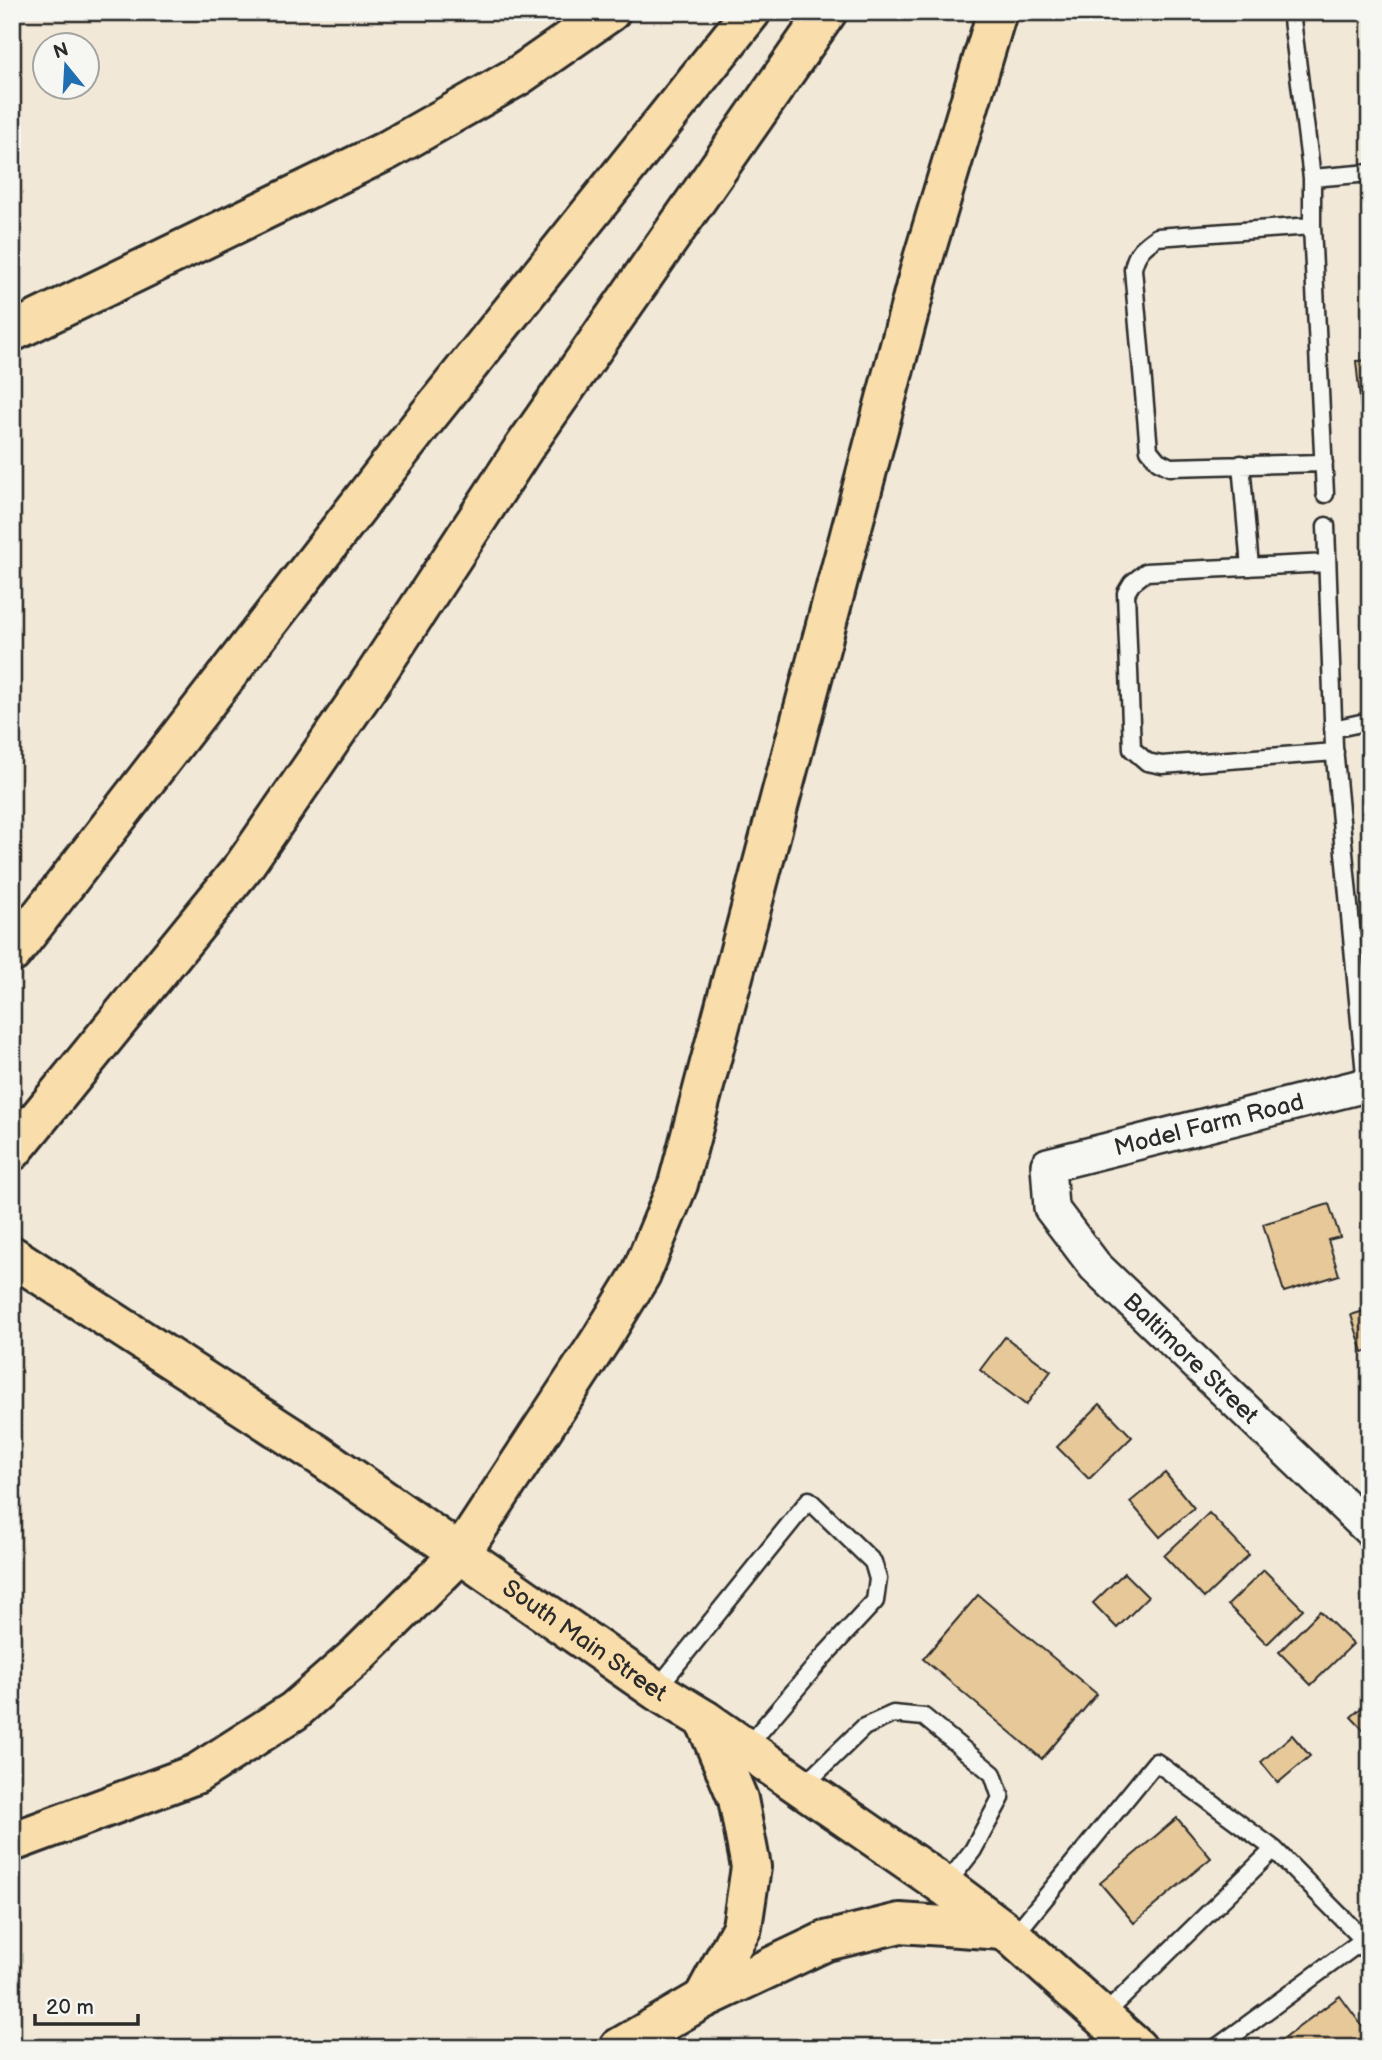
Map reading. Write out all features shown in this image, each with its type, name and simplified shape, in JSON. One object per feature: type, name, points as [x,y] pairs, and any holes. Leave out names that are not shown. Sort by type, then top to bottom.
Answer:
[{"type":"main road","points":[[12,332],[388,150],[518,76],[610,12]]},
{"type":"main road","points":[[12,953],[420,426],[751,12]]},
{"type":"main road","points":[[12,1151],[244,866],[374,677],[523,449],[827,12]]},
{"type":"main road","points":[[12,1842],[196,1774],[294,1711],[358,1655],[461,1553],[593,1352],[641,1273],[678,1184],[923,259],[997,12]]},
{"type":"main road","name":"South Main Street","points":[[12,1256],[319,1455],[656,1690],[705,1720],[945,1886],[1008,1933],[1137,2048]]},
{"type":"main road","points":[[703,1999],[743,1927],[751,1867],[738,1799],[705,1720]]},
{"type":"main road","points":[[619,2048],[703,1999],[826,1941],[900,1923],[1008,1933]]},
{"type":"street","name":"Model Farm Road","points":[[1048,1165],[1368,1084]]},
{"type":"street","name":"Baltimore Street","points":[[1048,1165],[1051,1208],[1095,1266],[1370,1530]]},
{"type":"lane","points":[[1291,12],[1312,178],[1325,494]]},
{"type":"lane","points":[[1312,178],[1370,173]]},
{"type":"lane","points":[[1312,226],[1157,237],[1141,248],[1133,269],[1149,450],[1158,461],[1170,467],[1324,463]]},
{"type":"lane","points":[[1241,464],[1250,567]]},
{"type":"lane","points":[[1326,526],[1333,729],[1368,1084]]},
{"type":"lane","points":[[1327,563],[1146,572],[1132,583],[1126,593],[1132,749],[1147,762],[1162,765],[1335,752]]},
{"type":"lane","points":[[1333,729],[1370,720]]},
{"type":"lane","points":[[656,1690],[809,1500],[873,1562],[878,1579],[875,1601],[746,1748]]},
{"type":"lane","points":[[802,1787],[864,1727],[893,1714],[924,1717],[993,1774],[1001,1798],[973,1850],[945,1886]]},
{"type":"lane","points":[[1008,1933],[1156,1762],[1274,1850],[1366,1937],[1216,2048]]},
{"type":"lane","points":[[1102,2017],[1274,1850]]},
{"type":"building","points":[[1370,360],[1370,494],[1356,361]]},
{"type":"building","points":[[1329,1204],[1340,1237],[1328,1240],[1339,1275],[1284,1292],[1263,1224]]},
{"type":"building","points":[[1370,1309],[1370,1350],[1363,1352],[1351,1315]]},
{"type":"building","points":[[1005,1337],[1051,1371],[1026,1405],[980,1370]]},
{"type":"building","points":[[1100,1404],[1132,1437],[1089,1479],[1057,1447]]},
{"type":"building","points":[[1165,1473],[1194,1508],[1160,1537],[1130,1502]]},
{"type":"building","points":[[1209,1513],[1249,1555],[1204,1598],[1164,1556]]},
{"type":"building","points":[[1264,1570],[1303,1609],[1267,1644],[1228,1605]]},
{"type":"building","points":[[1124,1573],[1148,1597],[1117,1628],[1093,1603]]},
{"type":"building","points":[[978,1595],[1097,1694],[1042,1759],[923,1659]]},
{"type":"building","points":[[1320,1611],[1353,1644],[1311,1685],[1279,1652]]},
{"type":"building","points":[[1370,1700],[1370,1737],[1351,1717]]},
{"type":"building","points":[[1292,1735],[1310,1756],[1278,1783],[1261,1762]]},
{"type":"building","points":[[1177,1818],[1211,1858],[1134,1923],[1100,1883]]},
{"type":"building","points":[[1340,1996],[1368,2034],[1370,2032],[1370,2048],[1271,2048]]}]
